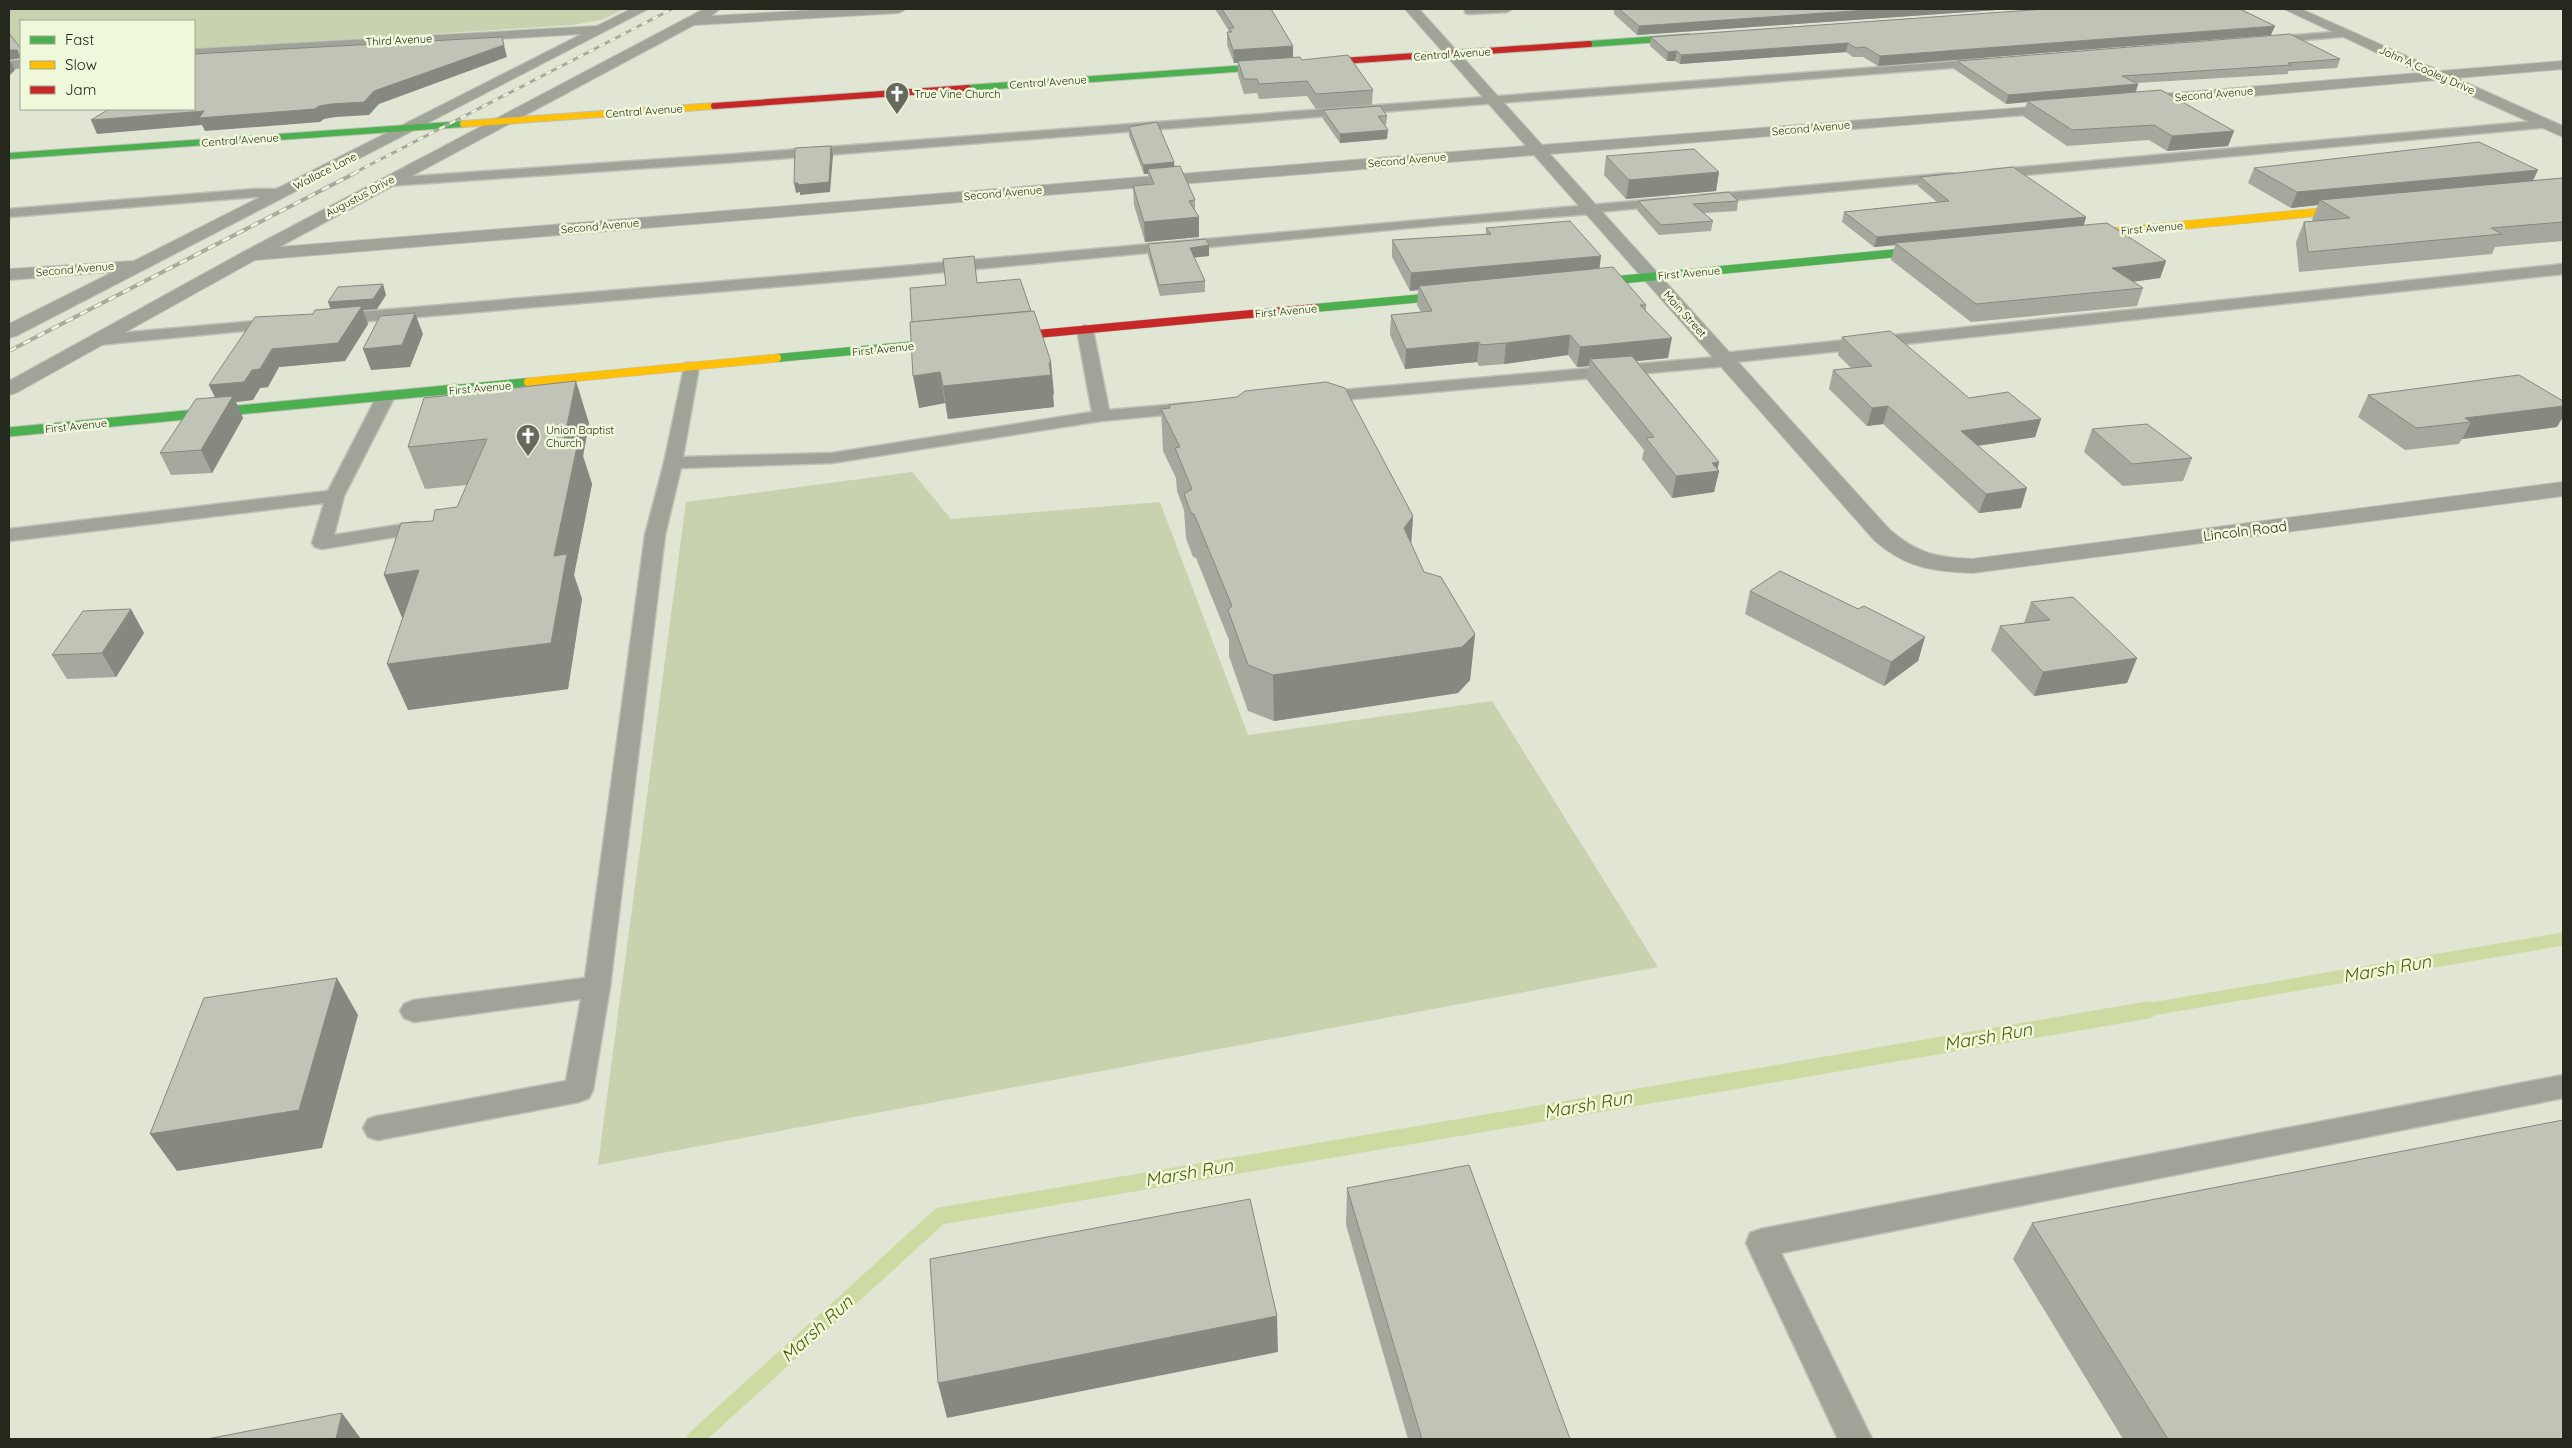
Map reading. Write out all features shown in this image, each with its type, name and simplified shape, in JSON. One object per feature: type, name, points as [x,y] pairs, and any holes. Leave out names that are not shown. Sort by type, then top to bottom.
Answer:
[{"type":"street","name":"Wallace Lane","points":[[9,332],[641,9]]},
{"type":"street","name":"Augustus Drive","points":[[9,389],[250,255],[714,9]]},
{"type":"street","points":[[690,22],[899,9]]},
{"type":"street","name":"Main Street","points":[[1412,9],[1882,535],[1900,551],[1926,564]]},
{"type":"street","name":"John A Cooley Drive","points":[[2291,9],[2563,132]]},
{"type":"street","name":"Third Avenue","points":[[195,53],[604,28]]},
{"type":"street","name":"Central Avenue","points":[[1303,64],[1701,36]]},
{"type":"street","name":"Second Avenue","points":[[2116,102],[2563,65]]},
{"type":"street","name":"Central Avenue","points":[[9,156],[1283,66]]},
{"type":"street","name":"Second Avenue","points":[[250,255],[2077,106]]},
{"type":"street","name":"First Avenue","points":[[2070,236],[2366,208]]},
{"type":"street","name":"First Avenue","points":[[1573,284],[1943,249]]},
{"type":"street","name":"Second Avenue","points":[[9,274],[142,264]]},
{"type":"street","name":"First Avenue","points":[[990,339],[1466,294]]},
{"type":"street","name":"First Avenue","points":[[9,432],[961,341]]},
{"type":"street","name":"Lincoln Road","points":[[1926,564],[1972,566],[2563,489]]},
{"type":"lane","points":[[1469,11],[1507,9]]},
{"type":"lane","points":[[2260,41],[2347,34]]},
{"type":"lane","points":[[388,182],[735,158],[1995,62]]},
{"type":"lane","points":[[318,320],[883,272],[1441,220],[1591,209],[2547,124]]},
{"type":"lane","points":[[9,213],[255,193],[282,193]]},
{"type":"lane","points":[[1300,398],[1725,359],[2563,269]]},
{"type":"lane","points":[[97,340],[289,323]]},
{"type":"lane","points":[[1085,330],[1101,416]]},
{"type":"lane","points":[[378,1128],[579,1090],[597,987],[655,535],[673,463],[691,367]]},
{"type":"lane","points":[[386,396],[335,496],[322,543],[417,528]]},
{"type":"lane","points":[[673,463],[832,458],[1101,416],[1210,406]]},
{"type":"lane","points":[[9,535],[335,496]]},
{"type":"lane","points":[[414,1012],[597,987]]},
{"type":"lane","points":[[1856,1439],[1761,1244],[2563,1086]]},
{"type":"green space","points":[[9,9],[625,9],[601,20],[573,25],[195,49],[195,20],[20,20],[20,59],[9,60]]},
{"type":"green space","points":[[912,472],[951,519],[1160,502],[1248,735],[1492,701],[1658,967],[598,1165],[686,502]]},
{"type":"building","points":[[1222,9],[1271,9],[1293,46],[1233,50],[1227,32],[1232,32],[1229,28],[1234,28]]},
{"type":"building","points":[[1619,9],[1881,9],[1639,26]]},
{"type":"building","points":[[2046,9],[2240,9],[2275,26],[1880,56],[1865,47],[1856,48],[1848,43],[1681,55],[1677,51],[1668,52],[1651,37]]},
{"type":"building","points":[[9,33],[20,48],[20,54],[17,50],[9,50]]},
{"type":"building","points":[[2290,34],[2340,59],[2288,63],[2291,65],[2122,76],[2138,84],[2008,95],[1957,61]]},
{"type":"building","points":[[502,37],[504,45],[374,91],[364,102],[331,104],[319,106],[315,109],[199,118],[204,111],[91,120],[107,110],[195,110],[195,54]]},
{"type":"building","points":[[1348,55],[1373,90],[1316,94],[1307,81],[1259,84],[1257,79],[1244,79],[1238,61],[1300,57],[1302,60]]},
{"type":"building","points":[[2161,90],[2234,131],[2172,136],[2154,125],[2072,130],[2027,101]]},
{"type":"building","points":[[1380,106],[1387,116],[1378,116],[1388,130],[1340,134],[1323,110]]},
{"type":"building","points":[[1157,122],[1174,162],[1143,165],[1129,127]]},
{"type":"building","points":[[2479,142],[2538,170],[2297,192],[2254,168]]},
{"type":"building","points":[[831,146],[829,182],[798,185],[798,183],[794,183],[795,148]]},
{"type":"building","points":[[1694,149],[1719,172],[1629,180],[1606,156]]},
{"type":"building","points":[[1180,166],[1195,200],[1189,201],[1199,217],[1144,222],[1133,186],[1154,184],[1148,169]]},
{"type":"building","points":[[2013,167],[2086,217],[1877,237],[1844,212],[1949,201],[1920,177]]},
{"type":"building","points":[[2563,178],[2563,222],[2491,228],[2502,234],[2308,252],[2304,222],[2350,218],[2320,200]]},
{"type":"building","points":[[1729,192],[1738,201],[1693,204],[1713,221],[1661,225],[1638,201]]},
{"type":"building","points":[[1570,221],[1601,256],[1411,273],[1392,240],[1491,234],[1486,228]]},
{"type":"building","points":[[2107,223],[2166,261],[2112,268],[2143,288],[1976,304],[1895,243]]},
{"type":"building","points":[[1206,239],[1209,245],[1190,248],[1205,281],[1159,285],[1148,244]]},
{"type":"building","points":[[974,256],[977,283],[1020,279],[1031,311],[912,322],[910,288],[946,285],[943,259]]},
{"type":"building","points":[[1613,267],[1646,305],[1640,305],[1672,338],[1580,347],[1570,335],[1506,343],[1481,345],[1479,342],[1406,349],[1391,315],[1432,311],[1419,286]]},
{"type":"building","points":[[383,284],[373,299],[328,302],[338,287]]},
{"type":"building","points":[[362,306],[338,343],[272,349],[260,369],[252,370],[244,382],[209,385],[255,317],[313,314],[315,310]]},
{"type":"building","points":[[1034,311],[1051,362],[1049,363],[1051,375],[943,386],[940,372],[913,376],[910,322]]},
{"type":"building","points":[[415,313],[402,345],[363,349],[380,316]]},
{"type":"building","points":[[1890,331],[1969,398],[2008,392],[2041,419],[1961,431],[2027,488],[1986,494],[1888,406],[1872,408],[1833,370],[1872,366],[1842,337]]},
{"type":"building","points":[[1632,356],[1719,462],[1712,463],[1719,471],[1676,476],[1646,438],[1654,437],[1590,359]]},
{"type":"building","points":[[2519,375],[2563,401],[2563,406],[2465,418],[2471,422],[2416,428],[2368,395]]},
{"type":"building","points":[[576,381],[564,440],[578,442],[554,556],[567,554],[551,643],[387,664],[419,570],[384,575],[401,523],[433,521],[435,510],[457,507],[487,439],[408,447],[424,398]]},
{"type":"building","points":[[1326,382],[1345,388],[1413,516],[1404,528],[1424,572],[1441,577],[1475,634],[1462,647],[1273,675],[1248,665],[1228,610],[1232,606],[1184,494],[1192,489],[1175,448],[1180,447],[1161,409],[1170,408],[1169,405],[1237,397],[1245,391]]},
{"type":"building","points":[[233,396],[201,450],[160,453],[196,399]]},
{"type":"building","points":[[2147,424],[2192,458],[2132,464],[2092,429]]},
{"type":"building","points":[[1780,571],[1858,609],[1864,606],[1925,637],[1891,662],[1750,591]]},
{"type":"building","points":[[2073,597],[2137,658],[2043,672],[2000,626],[2050,620],[2031,602]]},
{"type":"building","points":[[131,609],[102,653],[52,655],[83,611]]},
{"type":"building","points":[[337,978],[299,1110],[150,1134],[204,998]]},
{"type":"building","points":[[2563,1120],[2563,1439],[2168,1439],[2032,1223]]},
{"type":"building","points":[[1469,1165],[1570,1439],[1422,1439],[1347,1188]]},
{"type":"building","points":[[1250,1199],[1277,1316],[938,1383],[930,1259]]},
{"type":"building","points":[[342,1413],[336,1439],[207,1439]]},
{"type":"waterway","name":"Marsh Run","points":[[2140,1011],[2563,939]]},
{"type":"waterway","name":"Marsh Run","points":[[695,1439],[940,1216],[2148,1010]]},
{"type":"railway","points":[[354,173],[672,9]]},
{"type":"railway","points":[[9,351],[357,172]]},
{"type":"traffic: fast","points":[[1589,44],[1688,37]]},
{"type":"traffic: fast","points":[[968,88],[1274,66]]},
{"type":"traffic: fast","points":[[9,156],[463,124]]},
{"type":"traffic: fast","points":[[1586,283],[1929,250]]},
{"type":"traffic: fast","points":[[1315,308],[1456,295]]},
{"type":"traffic: fast","points":[[777,358],[948,342]]},
{"type":"traffic: fast","points":[[9,432],[528,382]]},
{"type":"traffic: slow","points":[[463,124],[714,106]]},
{"type":"traffic: slow","points":[[2081,235],[2352,209]]},
{"type":"traffic: slow","points":[[528,382],[777,358]]},
{"type":"traffic: jam","points":[[1314,63],[1589,44]]},
{"type":"traffic: jam","points":[[714,106],[968,88]]},
{"type":"traffic: jam","points":[[1006,337],[1315,308]]},
{"type":"place","name":"True Vine Church","points":[[897,115]]},
{"type":"place","name":"Union Baptist Church","points":[[528,457]]}]
